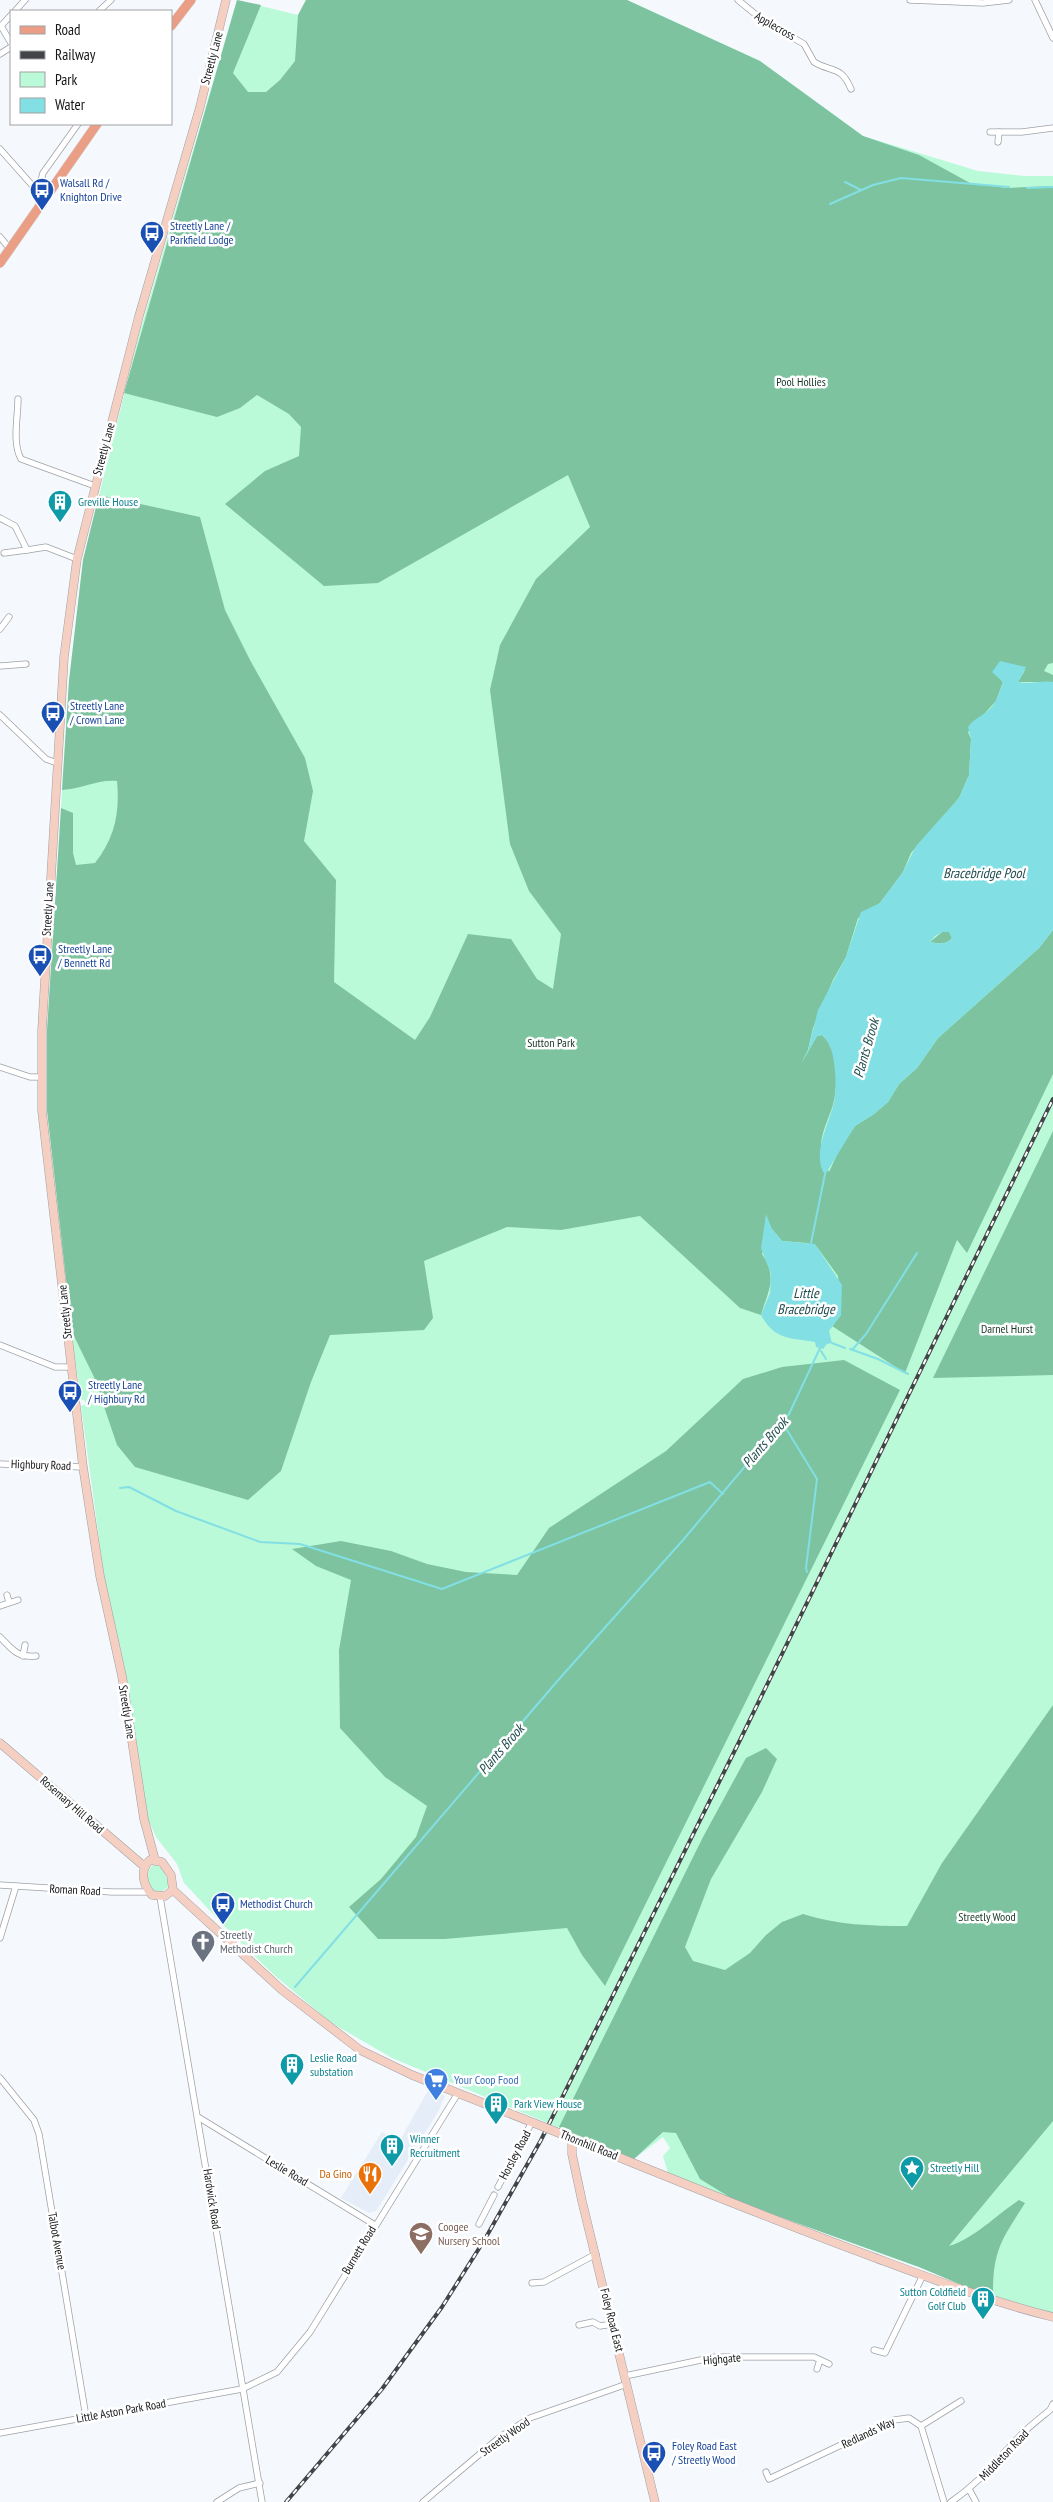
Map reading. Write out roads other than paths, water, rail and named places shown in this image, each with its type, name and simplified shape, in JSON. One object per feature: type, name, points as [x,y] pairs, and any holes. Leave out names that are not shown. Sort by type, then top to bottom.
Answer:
[{"type":"main road","points":[[172,25],[191,0]]},
{"type":"main road","name":"Streetly Lane","points":[[155,1860],[144,1819],[122,1676],[100,1576],[83,1467],[41,1077],[64,657],[78,559],[94,486],[139,316],[200,107],[226,0]]},
{"type":"main road","points":[[0,263],[41,195],[96,125]]},
{"type":"main road","name":"Rosemary Hill Road","points":[[0,1743],[145,1867]]},
{"type":"main road","points":[[150,1860],[162,1862],[167,1867],[172,1880],[173,1890],[160,1897],[149,1892],[144,1882],[145,1867],[150,1860]]},
{"type":"main road","name":"Thornhill Road","points":[[173,1890],[268,1979],[346,2040],[396,2067],[659,2172],[741,2208],[923,2275],[1050,2316]]},
{"type":"main road","name":"Foley Road East","points":[[572,2138],[572,2154],[655,2502]]},
{"type":"street","points":[[16,10],[25,0]]},
{"type":"street","points":[[100,10],[111,0]]},
{"type":"street","name":"Applecross","points":[[738,0],[765,22],[804,44],[814,62],[846,76],[852,89]]},
{"type":"street","points":[[910,0],[984,3],[1009,0]]},
{"type":"street","points":[[1035,0],[1053,38]]},
{"type":"street","points":[[10,16],[1,26],[10,43]]},
{"type":"street","points":[[0,54],[10,46]]},
{"type":"street","points":[[41,195],[43,173],[77,125]]},
{"type":"street","points":[[990,132],[1022,132],[1053,128]]},
{"type":"street","points":[[998,142],[999,132]]},
{"type":"street","points":[[0,149],[41,195]]},
{"type":"street","points":[[0,236],[10,249]]},
{"type":"street","points":[[18,400],[16,443],[17,453],[21,459],[94,486]]},
{"type":"street","points":[[0,518],[15,526],[28,550]]},
{"type":"street","points":[[4,553],[46,547],[78,559]]},
{"type":"street","points":[[0,629],[9,617]]},
{"type":"street","points":[[0,666],[26,664]]},
{"type":"street","points":[[0,715],[46,759],[57,763]]},
{"type":"street","points":[[0,1067],[30,1077],[41,1077]]},
{"type":"street","points":[[0,1345],[55,1367],[71,1367]]},
{"type":"street","name":"Highbury Road","points":[[0,1464],[83,1467]]},
{"type":"street","points":[[7,1595],[9,1602]]},
{"type":"street","points":[[0,1606],[18,1600]]},
{"type":"street","points":[[0,1637],[15,1653],[23,1656],[36,1656]]},
{"type":"street","points":[[23,1656],[24,1645]]},
{"type":"street","name":"Roman Road","points":[[0,1885],[112,1892],[149,1892]]},
{"type":"street","points":[[0,1938],[16,1886]]},
{"type":"street","name":"Hardwick Road","points":[[160,1897],[262,2502]]},
{"type":"street","name":"Talbot Avenue","points":[[0,2078],[34,2120],[39,2134],[86,2416]]},
{"type":"street","points":[[0,2091],[7,2086]]},
{"type":"street","name":"Burnett Road","points":[[242,2390],[277,2372],[310,2332],[458,2093]]},
{"type":"street","name":"Leslie Road","points":[[198,2117],[375,2225]]},
{"type":"street","name":"Horsley Road","points":[[498,2187],[532,2122]]},
{"type":"street","name":"Horsley Road","points":[[479,2224],[494,2194]]},
{"type":"street","points":[[532,2283],[544,2282],[596,2254]]},
{"type":"street","points":[[874,2350],[885,2353],[923,2275]]},
{"type":"street","points":[[1050,2316],[1053,2323]]},
{"type":"street","points":[[579,2325],[593,2322],[600,2326],[613,2324]]},
{"type":"street","name":"Highgate","points":[[626,2380],[715,2357],[814,2357],[829,2364]]},
{"type":"street","points":[[817,2369],[820,2360]]},
{"type":"street","name":"Streetly Wood","points":[[423,2502],[500,2437],[530,2418],[626,2380]]},
{"type":"street","name":"Little Aston Park Road","points":[[0,2433],[86,2416],[242,2390]]},
{"type":"street","points":[[944,2502],[921,2426],[961,2401]]},
{"type":"street","name":"Middleton Road","points":[[951,2502],[969,2490],[1053,2404]]},
{"type":"street","name":"Redlands Way","points":[[769,2479],[902,2418],[916,2420],[921,2426]]},
{"type":"street","points":[[766,2472],[773,2486]]},
{"type":"street","points":[[217,2502],[240,2488],[260,2482]]},
{"type":"street","points":[[969,2490],[976,2502]]},
{"type":"water","name":"Bracebridge Pool","points":[[1000,661],[1026,667],[1018,682],[1053,682],[1053,930],[1039,948],[938,1038],[917,1068],[899,1084],[888,1102],[855,1126],[825,1175],[821,1167],[820,1149],[834,1103],[835,1078],[832,1052],[822,1035],[817,1036],[801,1064],[808,1050],[818,1010],[846,957],[861,912],[880,903],[903,872],[916,846],[959,798],[969,775],[971,739],[968,727],[991,708],[997,699],[1003,682],[992,672]],"holes":[[[942,932],[949,932],[952,938],[947,942],[930,942]]]},
{"type":"water","name":"Little Bracebridge","points":[[766,1214],[772,1229],[782,1241],[815,1244],[842,1285],[841,1315],[829,1331],[832,1343],[827,1344],[823,1349],[816,1347],[815,1342],[790,1338],[777,1333],[771,1329],[761,1315],[770,1293],[771,1274],[761,1248]]},
{"type":"waterway","points":[[830,204],[873,185],[901,178],[1009,187]]},
{"type":"waterway","points":[[845,182],[861,190]]},
{"type":"waterway","points":[[1027,188],[1053,187]]},
{"type":"waterway","name":"Plants Brook","points":[[811,1243],[825,1174]]},
{"type":"waterway","points":[[852,1350],[866,1334],[917,1253]]},
{"type":"waterway","points":[[832,1343],[845,1348]]},
{"type":"waterway","name":"Plants Brook","points":[[295,1987],[560,1678],[683,1540],[789,1414],[820,1348]]},
{"type":"waterway","points":[[850,1349],[878,1359],[908,1374]]},
{"type":"waterway","points":[[821,1351],[826,1359]]},
{"type":"waterway","points":[[782,1422],[817,1479],[807,1572]]},
{"type":"waterway","points":[[120,1488],[129,1487],[176,1511],[260,1542],[300,1544],[442,1589],[710,1482],[723,1494]]},
{"type":"railway","points":[[286,2502],[382,2389],[442,2307],[485,2239],[541,2140],[741,1738],[1053,1099]]},
{"type":"place","name":"Walsall Rd / Knighton Drive","points":[[42,211]]},
{"type":"place","name":"Streetly Lane / Parkfield Lodge","points":[[152,254]]},
{"type":"place","name":"Greville House","points":[[60,523]]},
{"type":"place","name":"Streetly Lane / Crown Lane","points":[[53,734]]},
{"type":"place","name":"Streetly Lane / Bennett Rd","points":[[40,977]]},
{"type":"place","name":"Streetly Lane / Highbury Rd","points":[[70,1413]]},
{"type":"place","name":"Methodist Church","points":[[223,1925]]},
{"type":"place","name":"Streetly Methodist Church","points":[[203,1963]]},
{"type":"place","name":"Leslie Road substation","points":[[292,2086]]},
{"type":"place","name":"Your Coop Food","points":[[436,2101]]},
{"type":"place","name":"Park View House","points":[[496,2125]]},
{"type":"place","name":"Winner Recruitment","points":[[392,2167]]},
{"type":"place","name":"Streetly Hill","points":[[912,2189]]},
{"type":"place","name":"Da Gino","points":[[370,2195]]},
{"type":"place","name":"Coogee Nursery School","points":[[421,2255]]},
{"type":"place","name":"Sutton Coldfield Golf Club","points":[[983,2320]]},
{"type":"place","name":"Foley Road East / Streetly Wood","points":[[654,2474]]},
{"type":"park label","name":"Pool Hollies","points":[[801,382]]},
{"type":"park label","name":"Sutton Park","points":[[551,1043]]},
{"type":"park label","name":"Darnel Hurst","points":[[1007,1329]]}]
